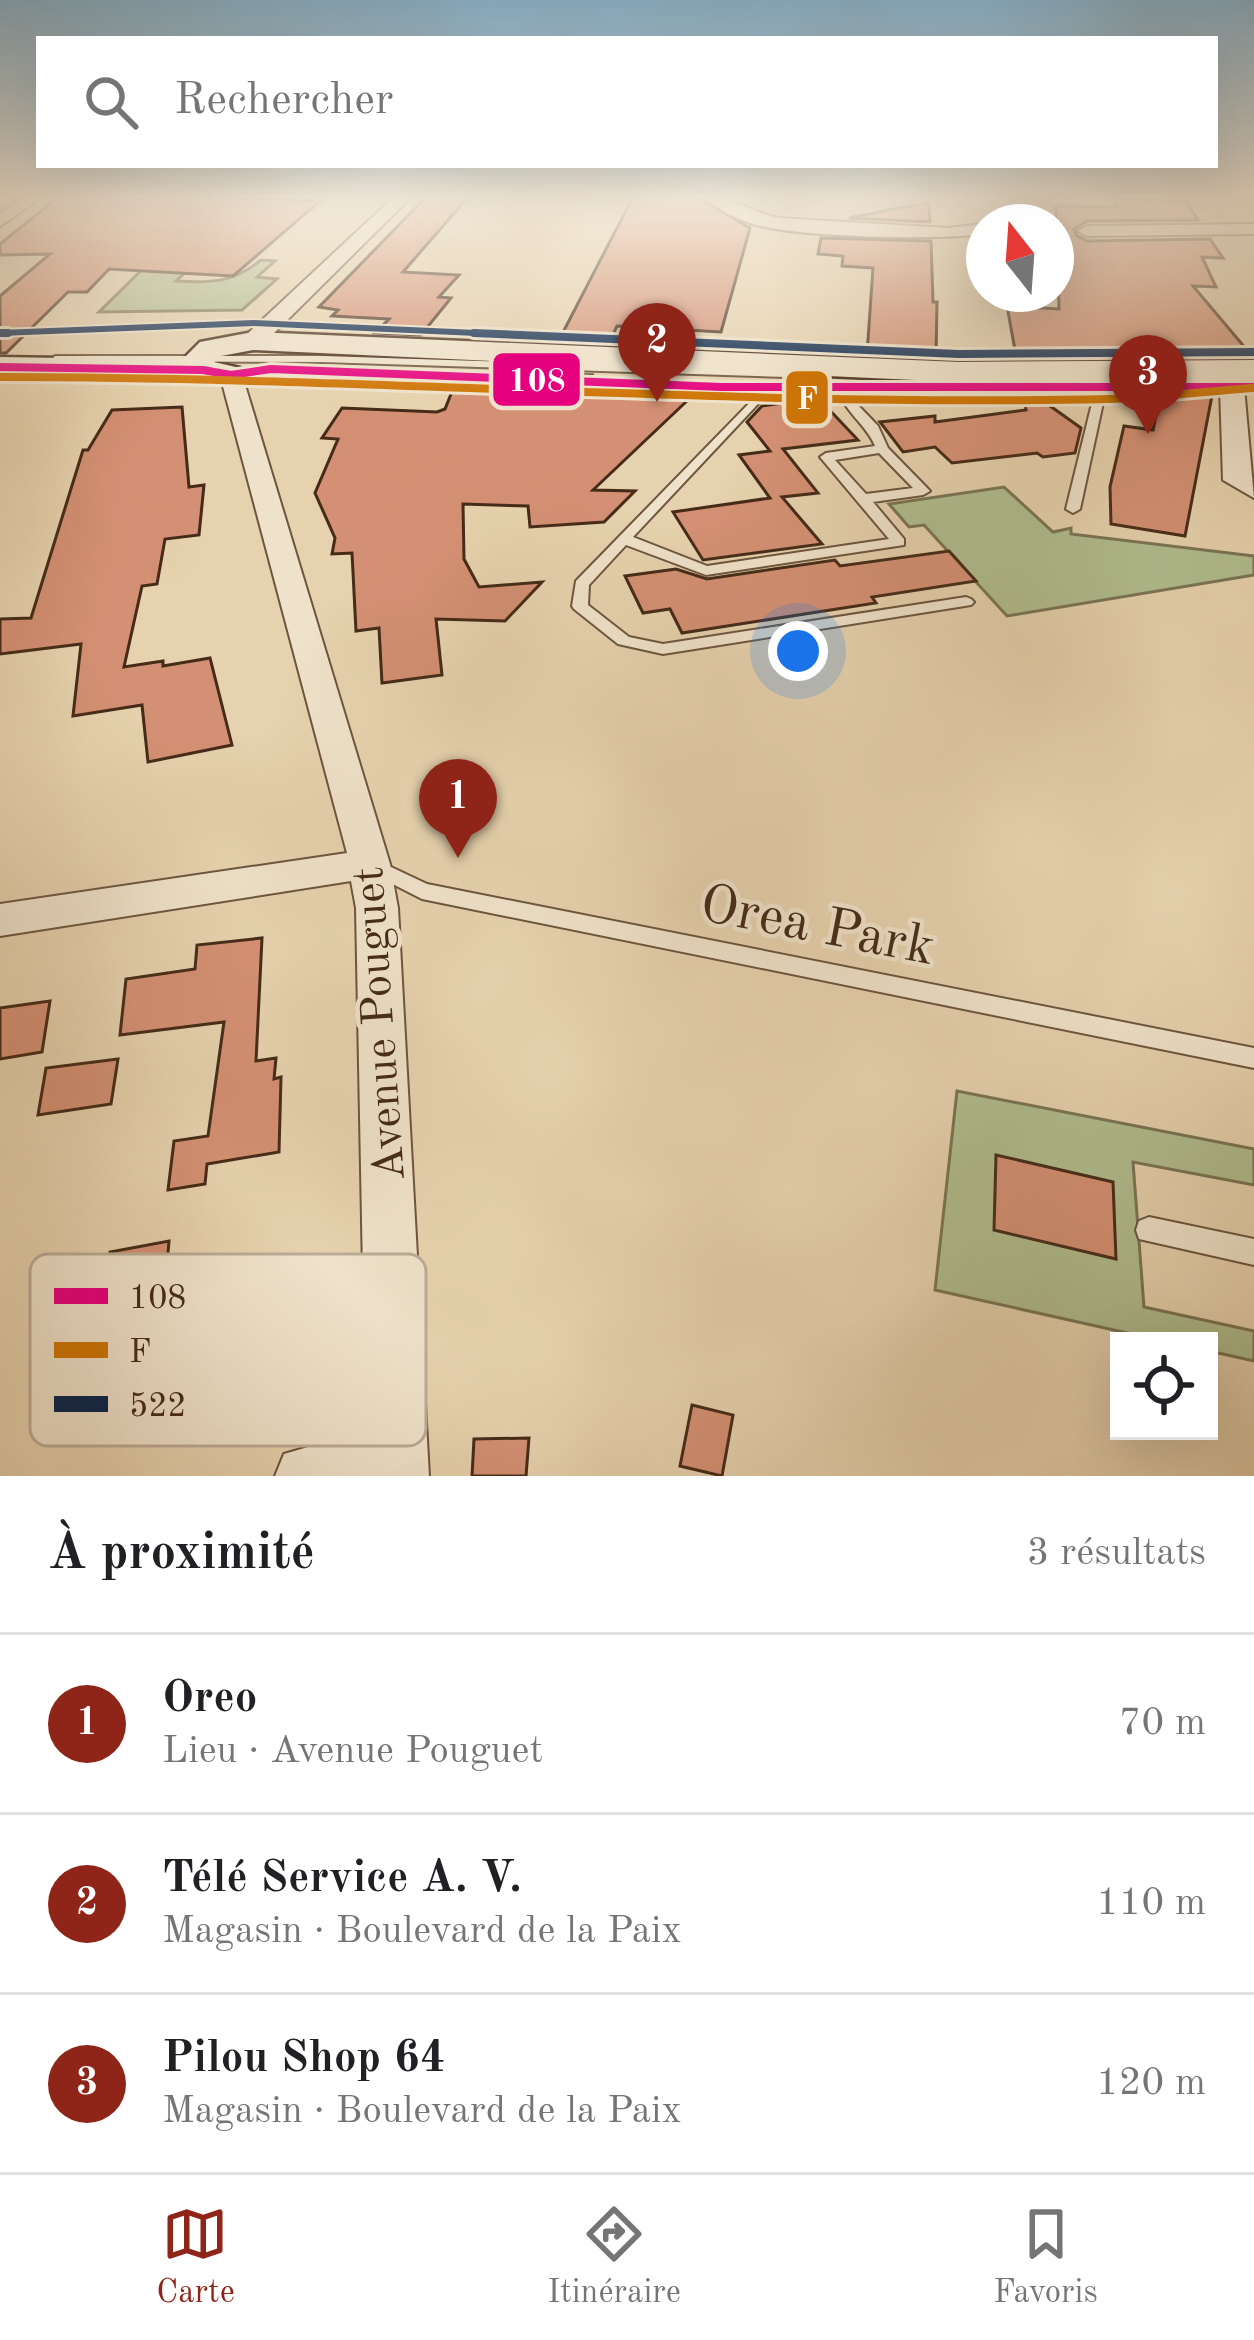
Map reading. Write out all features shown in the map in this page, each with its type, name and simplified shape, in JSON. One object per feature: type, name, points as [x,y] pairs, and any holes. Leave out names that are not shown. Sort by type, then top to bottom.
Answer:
[{"type":"main road","points":[[0,359],[243,358],[1245,379]]},
{"type":"main road","points":[[243,358],[768,387],[1107,385],[1245,379]]},
{"type":"street","points":[[243,358],[337,264]]},
{"type":"street","name":"Avenue Pouguet","points":[[243,358],[370,864],[377,908],[389,1254]]},
{"type":"street","points":[[1245,379],[1236,480],[1254,490]]},
{"type":"street","points":[[0,920],[370,864]]},
{"type":"street","points":[[306,1476],[397,1465]]},
{"type":"lane","points":[[243,358],[1107,385],[1073,509]]},
{"type":"lane","points":[[768,387],[581,584],[580,606],[624,641],[663,649],[966,602]]},
{"type":"lane","points":[[844,388],[847,401],[874,429],[882,449],[923,491],[862,499]]},
{"type":"lane","points":[[624,539],[706,571],[899,542],[826,457],[882,449]]},
{"type":"lane","name":"Orea Park","points":[[370,864],[422,891],[1254,1058]]},
{"type":"lane","points":[[1149,1230],[1254,1252]]},
{"type":"green space","points":[[148,264],[195,264],[176,281],[200,282],[221,280],[255,264],[272,264],[257,277],[277,279],[242,310],[99,312]]},
{"type":"green space","points":[[1004,487],[1053,532],[1071,528],[1071,534],[1254,556],[1254,575],[1007,616],[924,525],[909,527],[889,504]]},
{"type":"green space","points":[[957,1091],[1254,1149],[1254,1185],[1133,1162],[1144,1307],[1254,1331],[1254,1361],[1218,1353],[1218,1332],[1123,1332],[935,1290]]},
{"type":"building","points":[[38,264],[247,264],[233,276],[109,269],[87,292],[68,292],[6,353],[0,353],[0,296]]},
{"type":"building","points":[[361,264],[410,264],[403,272],[459,275],[439,297],[451,298],[421,335],[375,333],[389,319],[332,316],[338,310],[319,307]]},
{"type":"building","points":[[598,264],[740,264],[721,332],[617,326],[609,343],[559,340]]},
{"type":"building","points":[[932,264],[936,357],[867,354],[873,268],[842,266]]},
{"type":"building","points":[[1074,264],[1205,264],[1216,287],[1193,286],[1252,356],[1094,357],[1015,350],[1008,312],[1074,312]]},
{"type":"building","points":[[541,374],[592,375],[582,396],[689,399],[593,490],[635,491],[604,522],[530,527],[528,506],[463,504],[464,559],[479,587],[542,582],[505,621],[436,619],[442,675],[382,683],[379,628],[356,631],[352,553],[332,554],[335,538],[315,493],[338,439],[322,438],[342,408],[437,412],[445,409],[453,389],[530,393]]},
{"type":"building","points":[[1162,385],[1214,385],[1185,536],[1111,524],[1110,487],[1124,426],[1153,430]]},
{"type":"building","points":[[1022,386],[1081,428],[1075,453],[952,463],[935,447],[903,452],[880,422],[935,416],[935,422],[1026,410]]},
{"type":"building","points":[[790,402],[795,406],[823,403],[858,440],[783,449],[818,493],[782,497],[822,544],[703,560],[673,512],[770,498],[739,455],[770,451],[747,422],[762,406]]},
{"type":"building","points":[[182,407],[189,487],[204,485],[199,535],[165,539],[157,584],[142,586],[124,667],[210,658],[232,745],[148,762],[142,705],[73,716],[81,644],[0,654],[0,619],[31,618],[83,450],[88,450],[112,410]]},
{"type":"building","points":[[949,551],[976,581],[872,597],[876,603],[682,633],[670,609],[643,613],[625,576],[676,569],[707,579],[835,560],[840,566]]},
{"type":"building","points":[[262,938],[256,1061],[276,1058],[274,1079],[281,1077],[279,1152],[207,1164],[205,1184],[168,1190],[174,1141],[208,1136],[224,1022],[120,1035],[126,979],[195,969],[197,945]]},
{"type":"building","points":[[50,1001],[42,1052],[0,1059],[0,1008]]},
{"type":"building","points":[[118,1059],[111,1104],[38,1115],[46,1068]]},
{"type":"building","points":[[996,1155],[1113,1182],[1116,1259],[994,1230]]},
{"type":"building","points":[[169,1241],[168,1254],[110,1252]]},
{"type":"building","points":[[692,1405],[733,1415],[722,1476],[680,1466]]},
{"type":"building","points":[[529,1438],[526,1476],[472,1476],[474,1439]]},
{"type":"transit line","name":"522","points":[[0,333],[254,323],[959,354],[1254,352]]},
{"type":"transit line","name":"108","points":[[0,367],[203,370],[231,375],[271,369],[722,387],[1254,387]]},
{"type":"transit line","name":"F","points":[[0,377],[277,379],[970,400],[1127,398],[1254,388]]},
{"type":"place","name":"Télé Service A. V.","points":[[657,402]]},
{"type":"place","name":"Pilou Shop 64","points":[[1148,434]]},
{"type":"place","name":"Oreo","points":[[458,858]]}]
